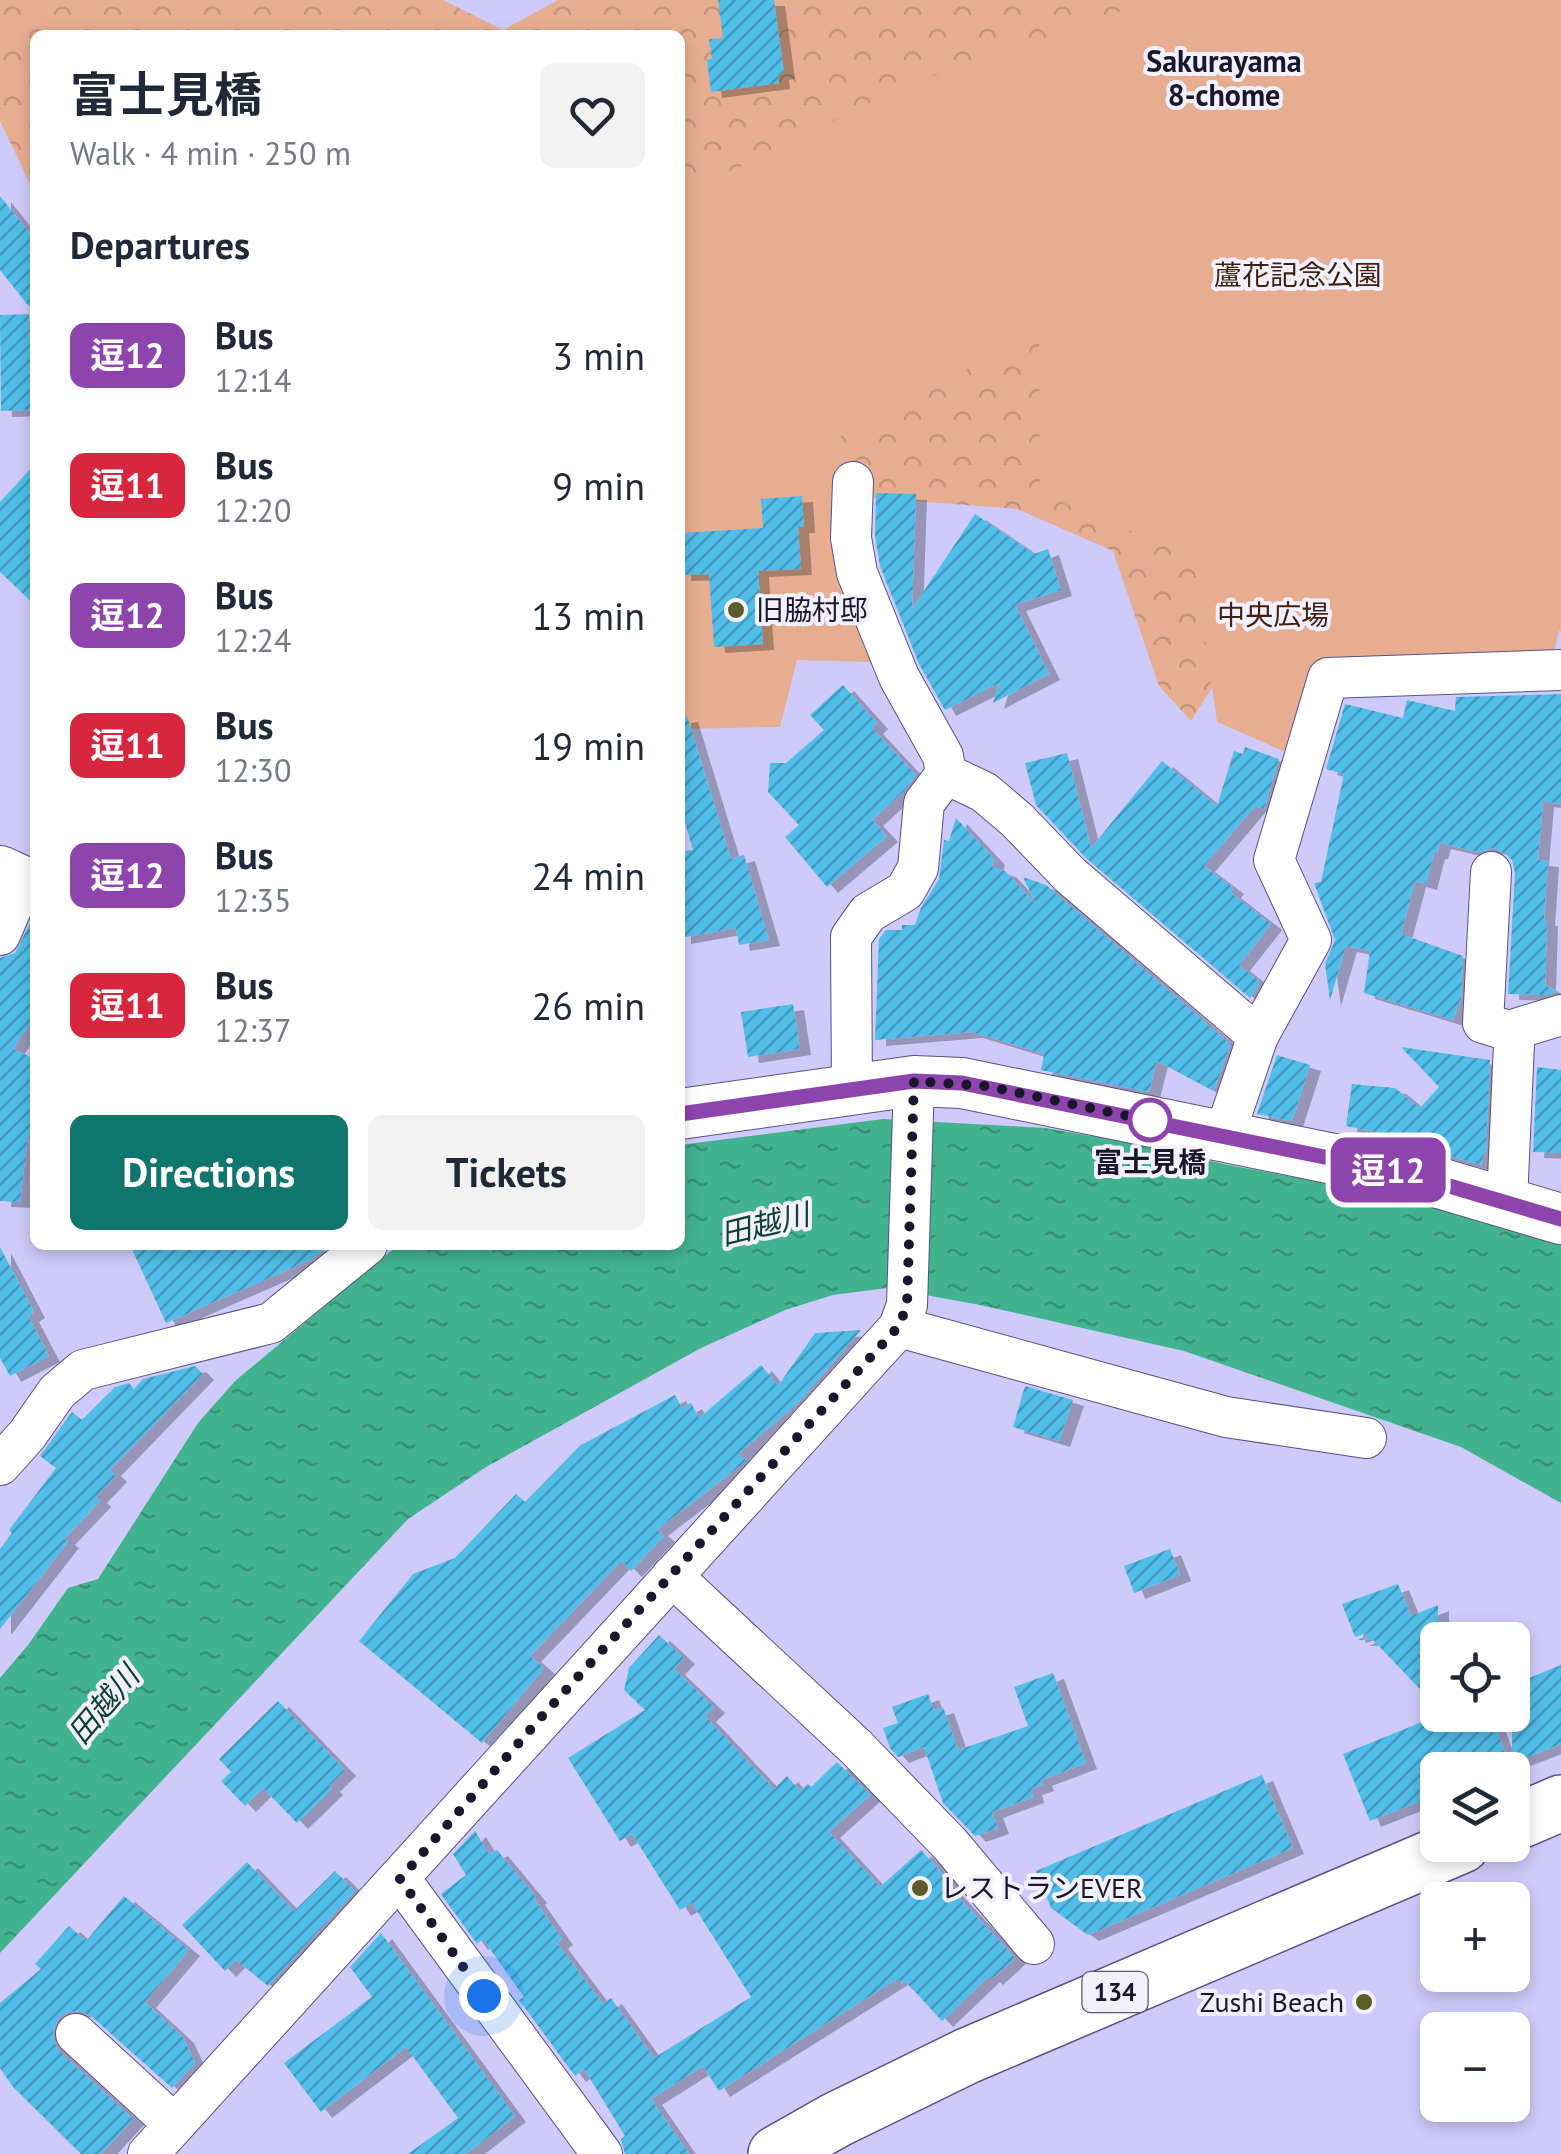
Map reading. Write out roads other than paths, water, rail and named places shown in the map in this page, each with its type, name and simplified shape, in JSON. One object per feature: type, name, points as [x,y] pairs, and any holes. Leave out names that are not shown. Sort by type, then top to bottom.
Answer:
[{"type":"highway","points":[[1530,1817],[1561,1804]]},
{"type":"highway","name":"134","points":[[776,2154],[967,2056],[1422,1862]]},
{"type":"main road","points":[[685,1113],[852,1090],[914,1096],[986,1086],[1412,1175],[1561,1219]]},
{"type":"street","points":[[852,1090],[851,938],[868,913],[905,891],[918,868],[924,803],[946,774],[944,756],[899,677],[857,573],[851,538],[854,482]]},
{"type":"street","points":[[1224,1136],[1258,1036],[1311,940],[1274,860],[1328,678],[1561,670]]},
{"type":"street","points":[[946,774],[984,792],[1084,887],[1258,1036]]},
{"type":"street","points":[[1492,872],[1483,1023],[1509,1031],[1561,1015]]},
{"type":"street","points":[[0,935],[19,880]]},
{"type":"street","points":[[1506,1201],[1514,1044],[1509,1031]]},
{"type":"street","points":[[148,2154],[400,1879],[903,1316],[914,1096]]},
{"type":"street","points":[[0,1465],[57,1392],[84,1370],[271,1323],[361,1250]]},
{"type":"street","points":[[903,1316],[1226,1417],[1366,1438]]},
{"type":"street","points":[[672,1576],[841,1733],[950,1844],[1034,1944]]},
{"type":"street","points":[[400,1879],[602,2154]]},
{"type":"street","points":[[76,2034],[174,2124]]},
{"type":"water","name":"田越川","points":[[883,1119],[1045,1128],[1414,1199],[1561,1242],[1561,1503],[1461,1447],[1184,1351],[887,1288],[833,1295],[785,1310],[701,1348],[486,1467],[408,1519],[0,1953],[0,1678],[68,1588],[98,1579],[198,1423],[235,1381],[392,1250],[685,1250],[685,1144]]},
{"type":"place","name":"旧脇村邸","points":[[736,610]]},
{"type":"place","name":"富士見橋","points":[[1150,1120]]},
{"type":"place","name":"レストランEVER","points":[[920,1888]]},
{"type":"place","name":"Zushi Beach","points":[[1364,2002]]},
{"type":"district","name":"Sakurayama 8-chome","points":[[1224,79]]},
{"type":"park label","name":"蘆花記念公園","points":[[1298,275]]},
{"type":"park label","name":"中央広場","points":[[1273,615]]}]
